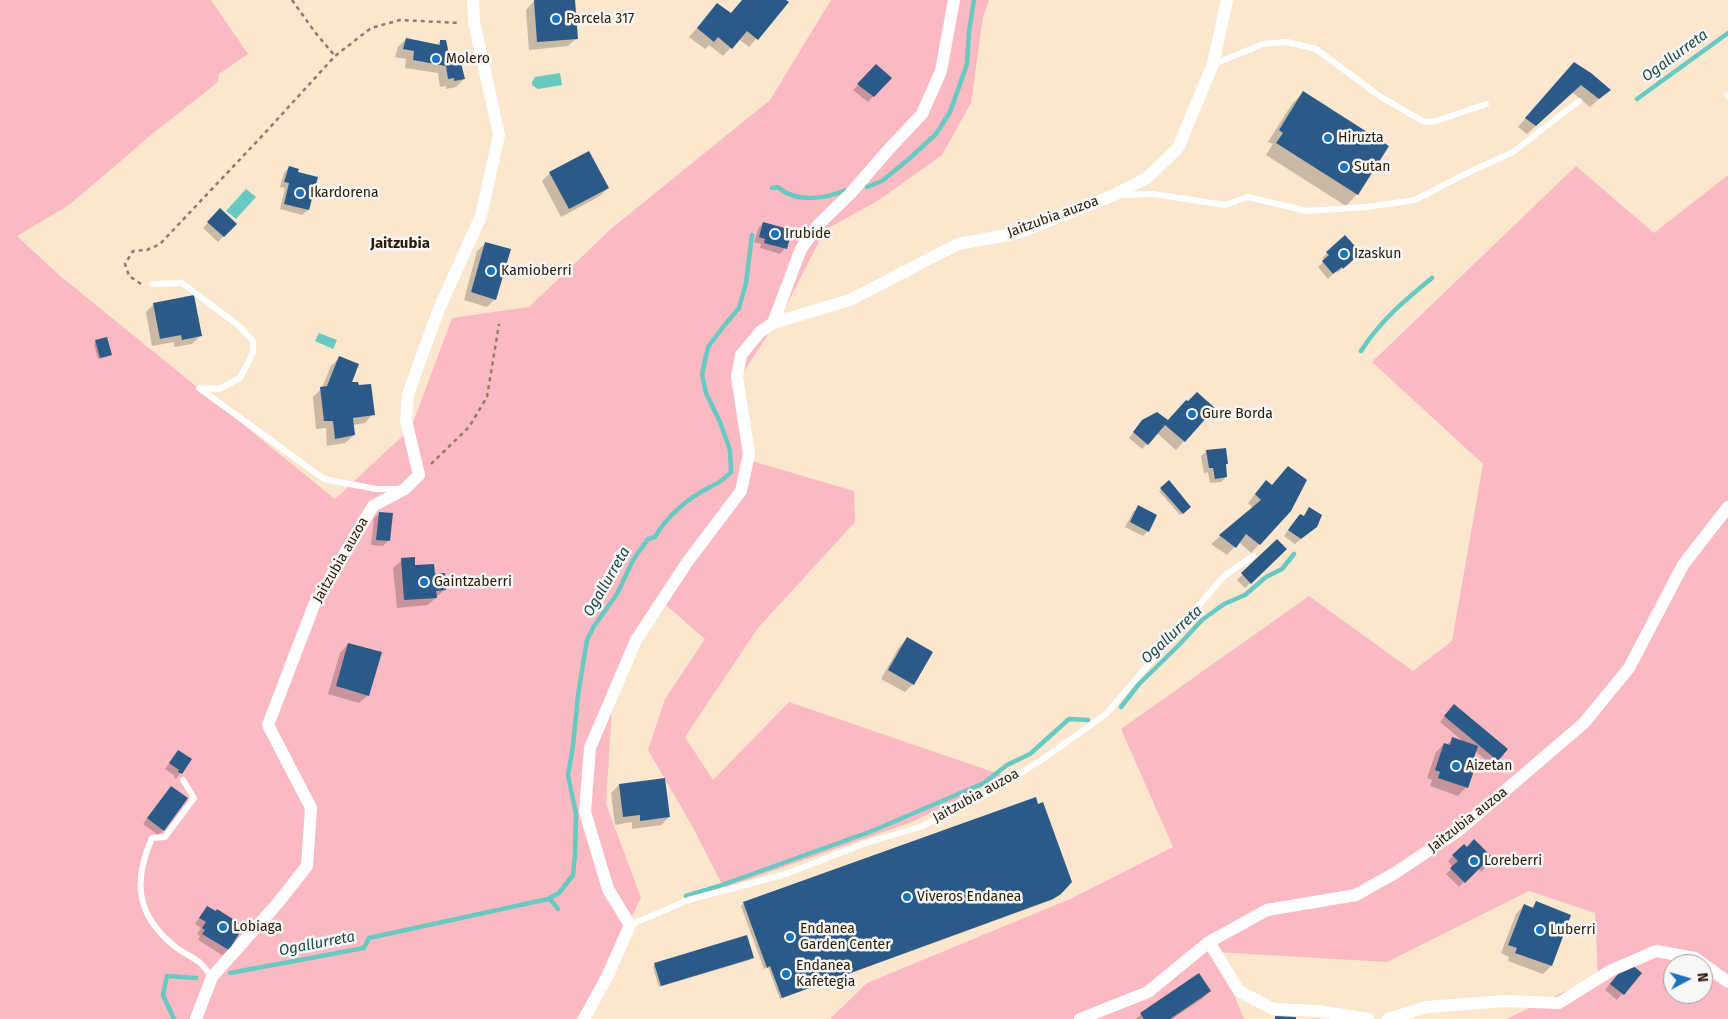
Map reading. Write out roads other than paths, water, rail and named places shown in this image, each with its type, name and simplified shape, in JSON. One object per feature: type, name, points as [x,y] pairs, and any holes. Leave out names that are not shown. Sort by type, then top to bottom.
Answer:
[{"type":"street","name":"Jaitzubia auzoa","points":[[196,1019],[212,977],[277,904],[307,866],[311,808],[268,725],[314,605],[373,506],[405,489],[419,475],[406,420],[408,394],[439,308],[481,216],[499,135],[474,22],[473,0]]},
{"type":"street","name":"Jaitzubia auzoa","points":[[773,323],[801,249],[818,226],[850,194],[922,114],[941,71],[954,0]]},
{"type":"street","name":"Jaitzubia auzoa","points":[[630,925],[608,889],[585,812],[590,748],[636,640],[688,561],[741,491],[750,454],[737,377],[741,355],[760,332],[773,323],[850,300],[958,244],[1018,232],[1114,195],[1147,178],[1178,148],[1213,64],[1227,0]]},
{"type":"street","name":"Jaitzubia auzoa","points":[[1080,1019],[1148,992],[1209,942],[1267,910],[1356,895],[1395,873],[1458,832],[1584,723],[1629,668],[1683,565],[1728,507]]},
{"type":"street","points":[[584,1019],[607,977],[630,925]]},
{"type":"street","points":[[1209,942],[1239,991],[1273,1009],[1319,1011],[1368,1019]]},
{"type":"street","points":[[1390,1019],[1426,1007],[1506,1001],[1559,1003],[1610,972],[1656,950],[1695,958],[1728,982]]},
{"type":"lane","points":[[1213,64],[1263,44],[1287,42],[1316,49],[1378,95],[1424,122],[1436,121],[1486,104]]},
{"type":"lane","points":[[1114,195],[1153,194],[1225,205],[1248,197],[1307,211],[1366,208],[1415,200],[1513,152],[1579,102]]},
{"type":"lane","points":[[152,284],[182,283],[238,325],[253,341],[253,353],[240,378],[219,389],[199,388],[324,478],[376,489],[405,489]]},
{"type":"lane","name":"Jaitzubia auzoa","points":[[630,925],[688,900],[786,874],[864,844],[920,827],[982,797],[1042,759],[1106,714],[1224,576],[1253,556]]},
{"type":"lane","points":[[183,780],[194,798],[165,837],[152,838],[140,876],[143,907],[155,927],[174,946],[200,963],[212,977]]},
{"type":"water","points":[[560,73],[562,85],[538,89],[532,85],[535,77]]},
{"type":"water","points":[[246,189],[256,197],[236,219],[226,211]]},
{"type":"water","points":[[319,333],[337,340],[333,349],[315,341]]},
{"type":"waterway","name":"Ogallurreta","points":[[867,187],[882,181],[910,158],[936,134],[950,112],[967,64],[969,31],[974,0]]},
{"type":"waterway","name":"Ogallurreta","points":[[1637,99],[1728,33]]},
{"type":"waterway","name":"Ogallurreta","points":[[772,188],[778,187],[793,195],[811,198],[829,196],[846,190]]},
{"type":"waterway","name":"Ogallurreta","points":[[230,973],[364,948],[369,938],[548,899],[559,893],[573,875],[576,814],[568,775],[587,640],[594,626],[617,594],[633,560],[648,539],[655,537],[665,522],[685,503],[700,492],[720,482],[731,472],[730,450],[720,422],[706,393],[702,374],[708,347],[739,308],[746,283],[752,235]]},
{"type":"waterway","name":"Ogallurreta","points":[[1361,351],[1385,321],[1432,278]]},
{"type":"waterway","name":"Ogallurreta","points":[[1121,707],[1139,684],[1202,620],[1224,604],[1245,595],[1266,577],[1282,569],[1294,554]]},
{"type":"waterway","name":"Ogallurreta","points":[[686,896],[872,831],[984,783],[1007,765],[1030,754],[1069,719],[1088,720]]},
{"type":"waterway","name":"Ogallurreta","points":[[549,898],[558,909]]},
{"type":"waterway","name":"Ogallurreta","points":[[174,1019],[163,995],[167,976],[196,978]]},
{"type":"place","name":"Parcela 317","points":[[556,19]]},
{"type":"place","name":"Molero","points":[[436,59]]},
{"type":"place","name":"Hiruzta","points":[[1328,138]]},
{"type":"place","name":"Sutan","points":[[1344,167]]},
{"type":"place","name":"Ikardorena","points":[[300,193]]},
{"type":"place","name":"Irubide","points":[[775,234]]},
{"type":"place","name":"Izaskun","points":[[1344,254]]},
{"type":"place","name":"Kamioberri","points":[[491,271]]},
{"type":"place","name":"Gure Borda","points":[[1192,414]]},
{"type":"place","name":"Gaintzaberri","points":[[424,582]]},
{"type":"place","name":"Aizetan","points":[[1456,766]]},
{"type":"place","name":"Loreberri","points":[[1474,861]]},
{"type":"place","name":"Viveros Endanea","points":[[907,897]]},
{"type":"place","name":"Lobiaga","points":[[223,927]]},
{"type":"place","name":"Luberri","points":[[1540,930]]},
{"type":"place","name":"Endanea Garden Center","points":[[790,937]]},
{"type":"place","name":"Endanea Kafetegia","points":[[786,974]]},
{"type":"district","name":"Jaitzubia","points":[[400,244]]}]
